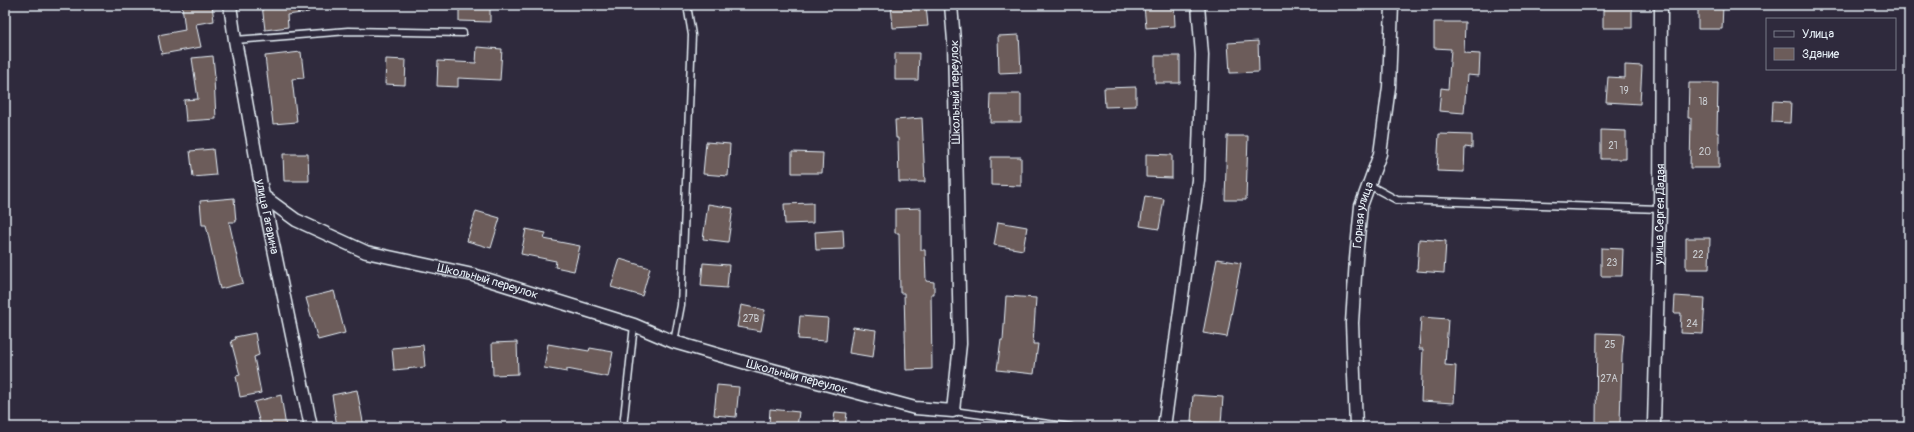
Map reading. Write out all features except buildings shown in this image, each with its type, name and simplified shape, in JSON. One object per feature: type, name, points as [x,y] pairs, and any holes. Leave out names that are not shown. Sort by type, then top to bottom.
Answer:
[{"type":"street","name":"улица Гагарина","points":[[230,5],[234,40],[263,196],[311,427]]},
{"type":"street","name":"Школьный переулок","points":[[263,196],[296,220],[366,252],[472,275],[634,325],[674,342],[750,364],[915,408],[953,411],[960,344],[954,41],[951,5]]},
{"type":"street","points":[[1164,427],[1198,180],[1202,55],[1198,5]]},
{"type":"street","name":"Горная улица","points":[[1356,427],[1352,323],[1361,206],[1380,154],[1388,94],[1392,5]]},
{"type":"street","name":"улица Сергея Дадая","points":[[1654,423],[1660,209],[1661,5]]},
{"type":"lane","points":[[674,342],[681,305],[692,35],[686,5]]},
{"type":"lane","points":[[234,40],[348,31],[463,33]]},
{"type":"lane","points":[[1369,185],[1397,200],[1660,209]]},
{"type":"lane","points":[[623,427],[634,325]]},
{"type":"lane","points":[[953,411],[1071,427]]}]
